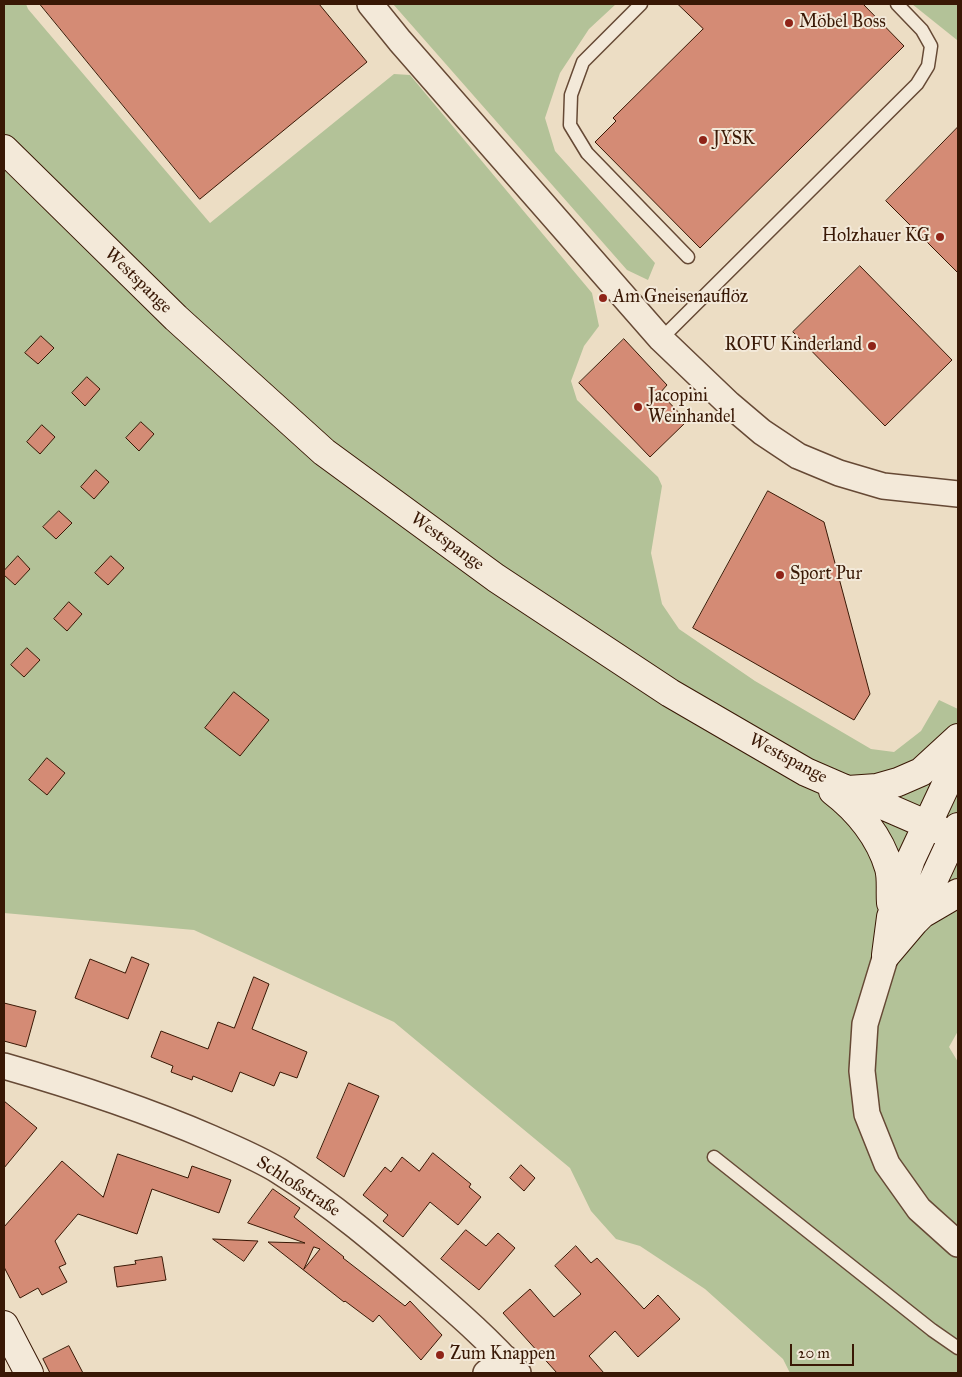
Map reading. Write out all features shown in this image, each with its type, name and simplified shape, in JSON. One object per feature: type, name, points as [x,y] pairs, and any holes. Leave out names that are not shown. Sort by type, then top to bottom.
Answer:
[{"type":"main road","name":"Westspange","points":[[4,149],[176,318],[324,452],[496,578],[670,693],[806,772],[927,825],[957,834]]},
{"type":"main road","points":[[848,790],[877,788],[898,782],[920,772],[958,738]]},
{"type":"main road","points":[[903,919],[911,859],[958,758]]},
{"type":"main road","points":[[806,772],[846,800],[871,830],[890,869],[903,919]]},
{"type":"main road","points":[[886,954],[903,919],[957,834]]},
{"type":"main road","points":[[903,919],[922,914],[958,893]]},
{"type":"main road","points":[[4,1325],[29,1373]]},
{"type":"street","points":[[370,4],[406,49],[661,339],[729,404],[762,432],[798,456],[838,473],[883,486],[958,494]]},
{"type":"street","points":[[886,954],[864,1024],[862,1071],[867,1114],[886,1164],[919,1209],[958,1244]]},
{"type":"street","name":"Schloßstraße","points":[[4,1066],[54,1080],[183,1126],[278,1170],[341,1214],[401,1264],[471,1324],[512,1366]]},
{"type":"street","points":[[486,1373],[512,1366]]},
{"type":"lane","points":[[641,4],[583,62],[571,96],[570,125],[587,153],[688,256]]},
{"type":"lane","points":[[661,339],[918,84],[928,66],[931,46],[922,30],[897,4]]},
{"type":"lane","points":[[714,1158],[932,1330],[958,1348]]},
{"type":"green space","points":[[4,4],[26,4],[28,9],[210,223],[394,74],[410,75],[592,293],[599,326],[584,346],[571,381],[577,400],[658,477],[662,486],[651,553],[662,604],[679,629],[755,681],[871,749],[894,752],[921,731],[939,700],[958,709],[958,1031],[949,1047],[958,1062],[958,1373],[790,1373],[783,1359],[705,1289],[640,1246],[616,1239],[591,1211],[570,1168],[394,1022],[194,930],[4,913]]},
{"type":"green space","points":[[393,4],[616,4],[589,29],[560,73],[545,118],[555,151],[655,263],[648,280],[627,270]]},
{"type":"green space","points":[[912,4],[958,4],[958,41],[957,40]]},
{"type":"building","points":[[40,4],[319,4],[367,62],[200,199]]},
{"type":"building","points":[[678,4],[863,4],[904,46],[700,248],[595,142],[616,121],[613,118],[703,29]]},
{"type":"building","name":"Holzhauer KG","points":[[958,127],[958,273],[886,201]]},
{"type":"building","name":"ROFU Kinderland","points":[[860,266],[952,360],[885,426],[793,332]]},
{"type":"building","points":[[41,336],[54,348],[38,364],[25,353]]},
{"type":"building","name":"Jacopini Weinhandel","points":[[624,339],[667,385],[660,393],[687,421],[650,457],[579,383]]},
{"type":"building","points":[[87,377],[100,389],[85,406],[72,393]]},
{"type":"building","points":[[141,422],[154,434],[139,451],[126,438]]},
{"type":"building","points":[[42,425],[55,437],[40,454],[27,442]]},
{"type":"building","points":[[96,470],[109,482],[94,499],[81,487]]},
{"type":"building","name":"Sport Pur","points":[[768,491],[824,522],[870,694],[854,720],[693,628]]},
{"type":"building","points":[[59,511],[72,523],[56,539],[43,527]]},
{"type":"building","points":[[18,556],[30,569],[15,585],[4,575],[4,571]]},
{"type":"building","points":[[111,556],[124,568],[108,585],[95,573]]},
{"type":"building","points":[[69,602],[82,614],[67,631],[54,619]]},
{"type":"building","points":[[27,648],[40,660],[24,677],[11,665]]},
{"type":"building","points":[[234,692],[269,720],[240,756],[205,728]]},
{"type":"building","points":[[47,758],[65,773],[47,795],[29,780]]},
{"type":"building","points":[[132,957],[149,964],[128,1019],[75,998],[90,959],[125,973]]},
{"type":"building","points":[[254,977],[269,984],[252,1029],[307,1052],[297,1078],[280,1072],[274,1086],[240,1072],[232,1092],[193,1076],[192,1080],[171,1072],[173,1066],[151,1057],[161,1031],[208,1049],[218,1022],[234,1028]]},
{"type":"building","points":[[4,1003],[36,1011],[26,1047],[4,1041]]},
{"type":"building","points":[[349,1083],[379,1096],[344,1177],[317,1158]]},
{"type":"building","points":[[4,1101],[37,1128],[4,1168]]},
{"type":"building","points":[[433,1153],[471,1184],[469,1187],[481,1197],[458,1225],[430,1202],[403,1237],[383,1221],[388,1215],[363,1195],[385,1167],[391,1172],[402,1157],[419,1171]]},
{"type":"building","points":[[118,1154],[188,1178],[192,1166],[231,1180],[219,1213],[152,1189],[137,1234],[78,1214],[55,1241],[66,1264],[59,1267],[67,1282],[42,1295],[38,1288],[20,1298],[4,1267],[4,1227],[62,1161],[103,1197]]},
{"type":"building","points":[[521,1165],[535,1178],[524,1191],[510,1178]]},
{"type":"building","points":[[273,1189],[300,1208],[294,1217],[405,1306],[410,1301],[442,1335],[421,1360],[379,1315],[373,1322],[344,1302],[268,1242],[305,1243],[248,1223]],"holes":[[[314,1247],[320,1249],[304,1269]]]},
{"type":"building","points":[[466,1230],[486,1246],[498,1233],[515,1248],[479,1290],[441,1259]]},
{"type":"building","points":[[213,1239],[258,1241],[244,1261]]},
{"type":"building","points":[[576,1246],[591,1263],[597,1258],[644,1309],[658,1295],[680,1319],[638,1357],[615,1331],[589,1356],[604,1373],[557,1373],[503,1313],[530,1289],[554,1317],[581,1294],[555,1266]]},
{"type":"building","points":[[162,1257],[166,1280],[117,1287],[114,1267],[136,1264],[135,1261]]},
{"type":"building","points":[[69,1346],[83,1373],[50,1373],[43,1359]]},
{"type":"place","name":"Möbel Boss","points":[[789,23]]},
{"type":"place","name":"JYSK","points":[[703,140]]},
{"type":"place","name":"Holzhauer KG","points":[[940,237]]},
{"type":"place","name":"Am Gneisenauflöz","points":[[603,298]]},
{"type":"place","name":"ROFU Kinderland","points":[[872,346]]},
{"type":"place","name":"Jacopini Weinhandel","points":[[638,407]]},
{"type":"place","name":"Sport Pur","points":[[780,575]]},
{"type":"place","name":"Zum Knappen","points":[[440,1355]]}]
